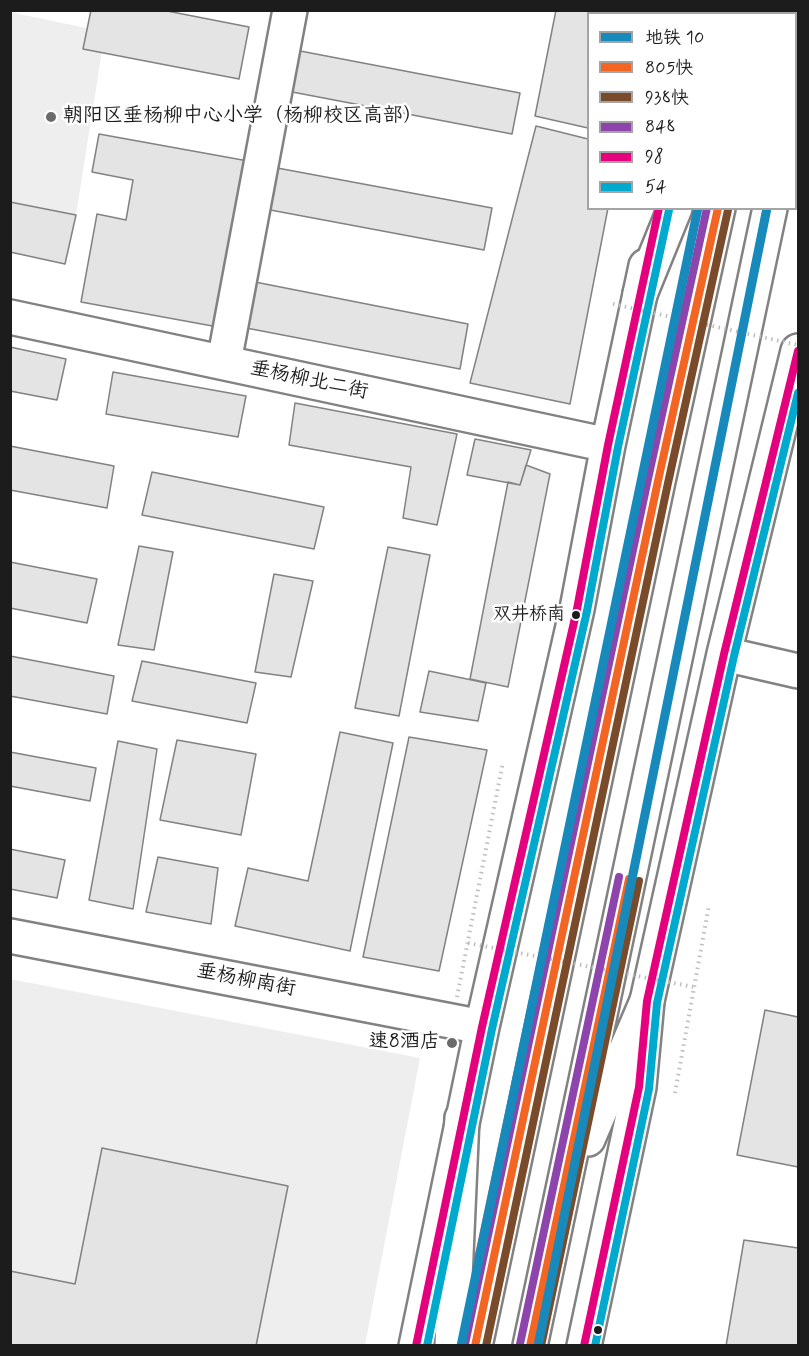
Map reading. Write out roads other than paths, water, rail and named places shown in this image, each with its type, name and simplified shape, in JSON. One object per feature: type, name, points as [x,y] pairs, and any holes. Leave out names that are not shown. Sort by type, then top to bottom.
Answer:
[{"type":"main road","points":[[224,362],[290,10]]},
{"type":"main road","points":[[416,1346],[462,1118],[577,609],[608,445],[627,299],[658,210]]},
{"type":"main road","points":[[627,299],[674,210]]},
{"type":"main road","points":[[475,1346],[655,493],[718,210]]},
{"type":"main road","points":[[530,1346],[770,210]]},
{"type":"main road","name":"垂杨柳北二街","points":[[10,317],[608,445]]},
{"type":"main road","points":[[584,1346],[639,1087],[647,1001],[724,654],[798,351]]},
{"type":"main road","points":[[724,654],[798,671]]},
{"type":"main road","name":"垂杨柳南街","points":[[10,936],[482,1027]]},
{"type":"main road","points":[[560,1207],[647,1001]]},
{"type":"main road","points":[[452,1346],[462,1118]]},
{"type":"metro line","name":"10","points":[[461,1346],[698,210]]},
{"type":"metro line","name":"10","points":[[538,1346],[767,210]]},
{"type":"place","name":"朝阳区垂杨柳中心小学（杨柳校区高部）","points":[[51,117]]},
{"type":"place","name":"双井桥南","points":[[576,615]]},
{"type":"place","name":"速8酒店","points":[[452,1043]]}]
